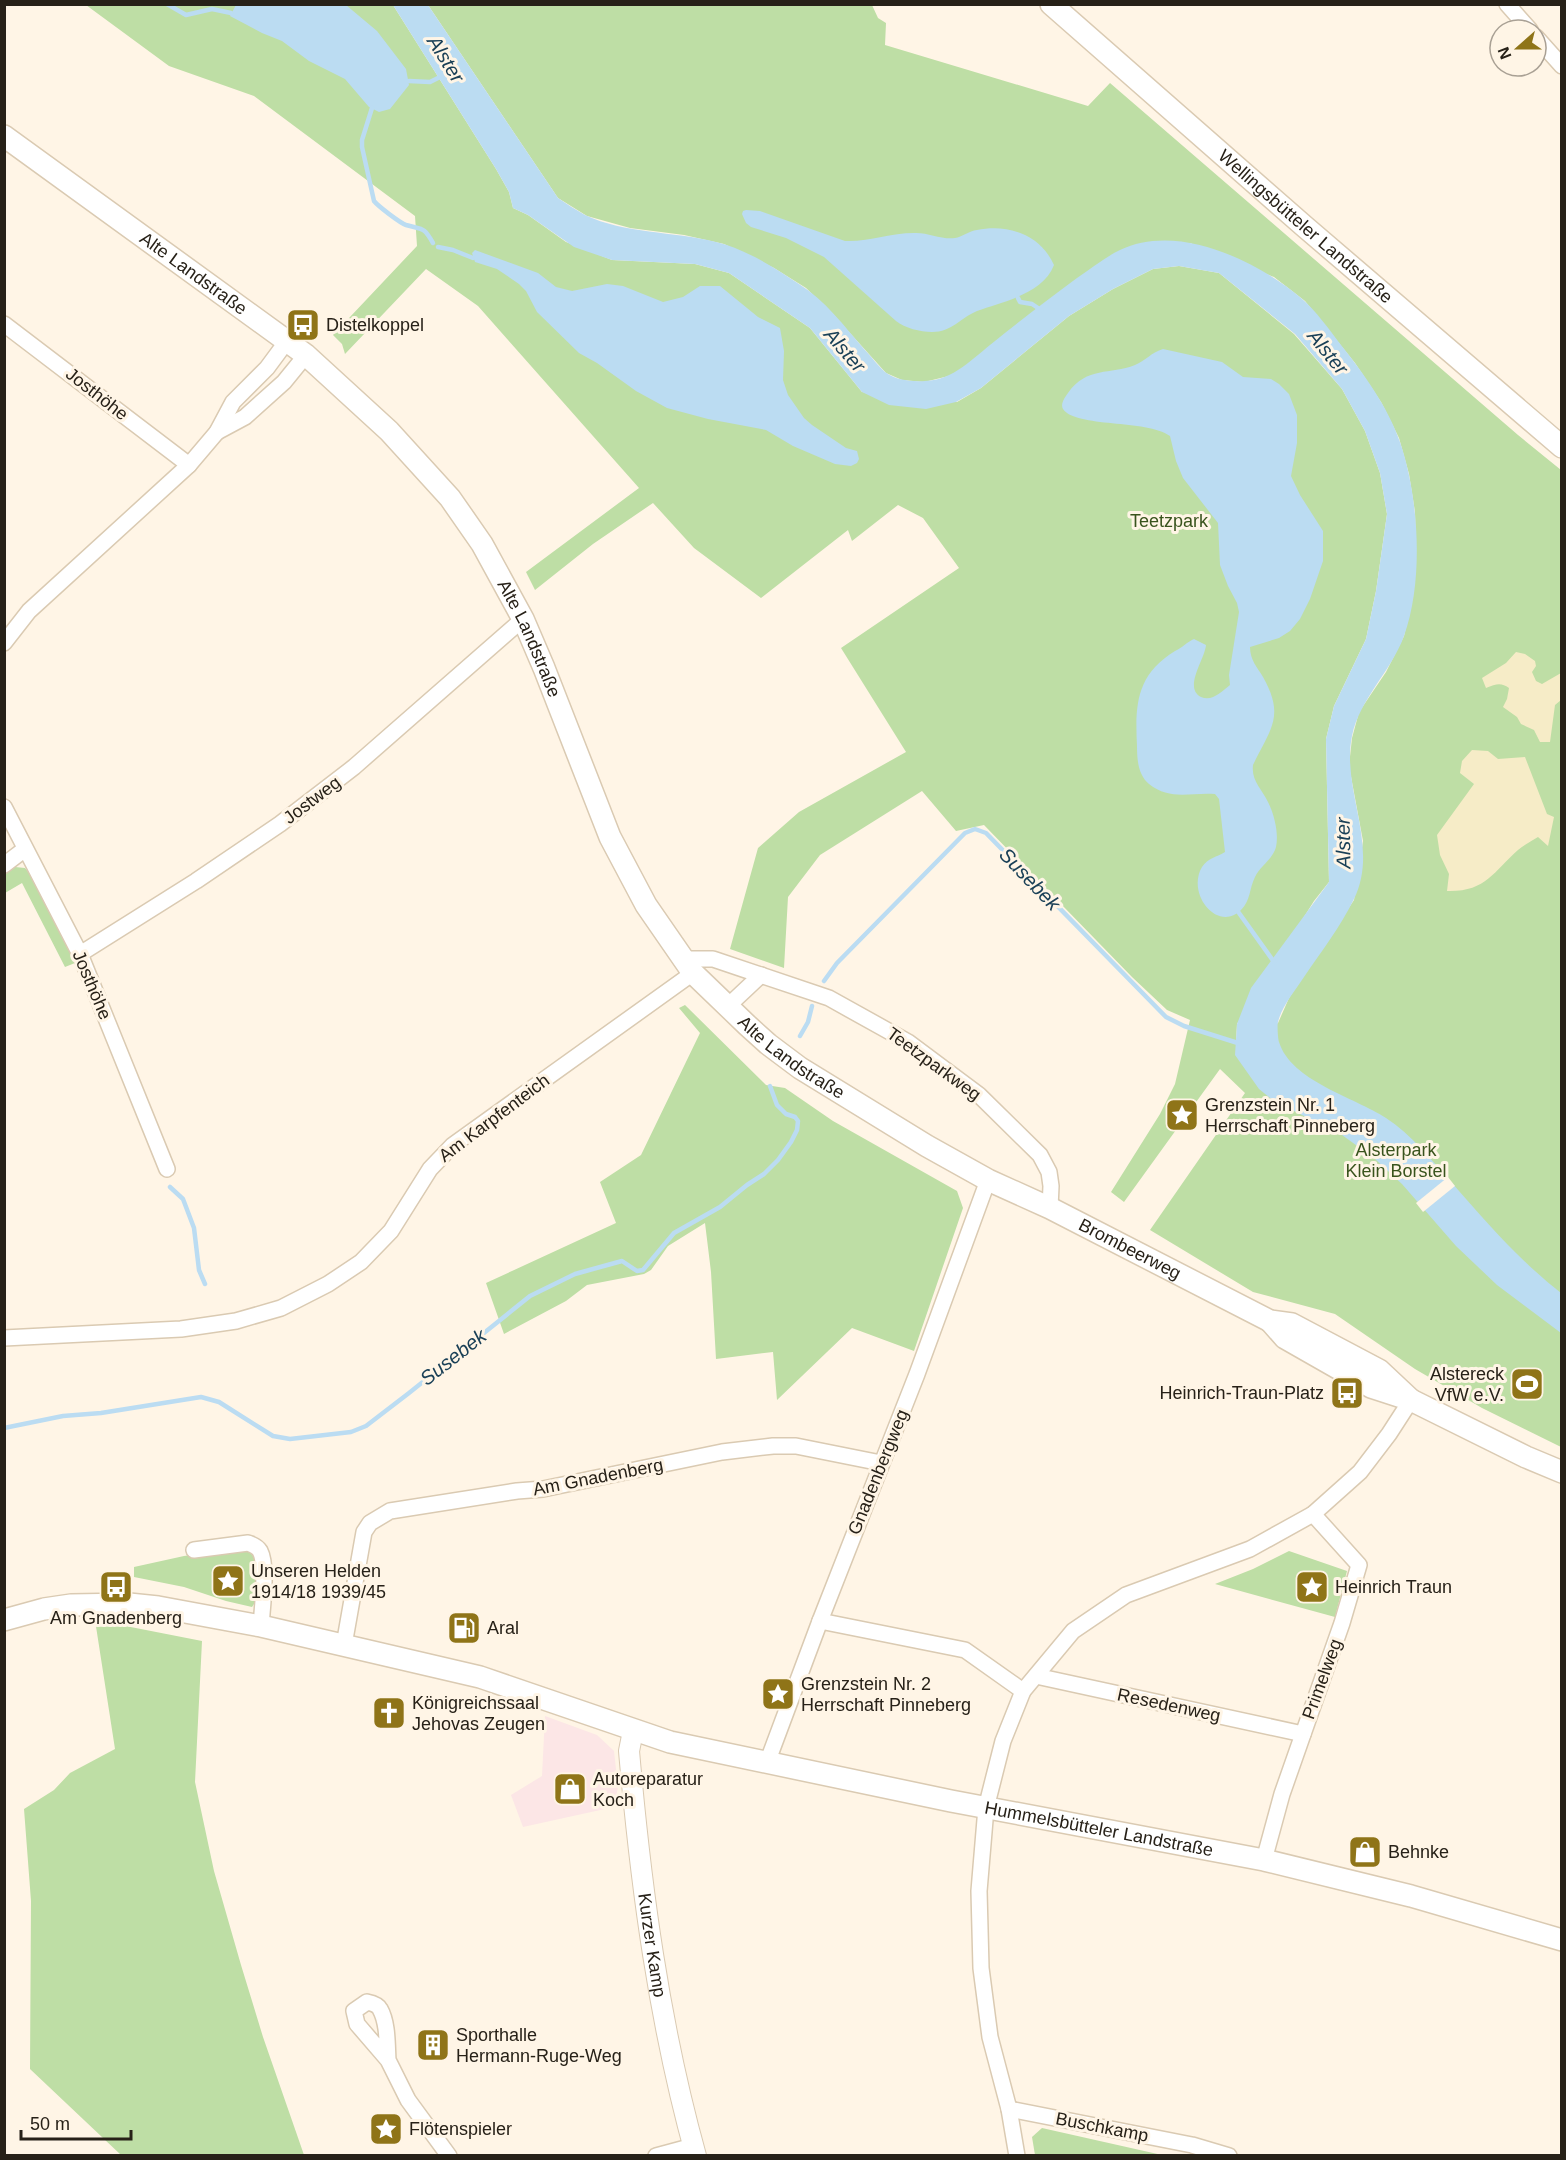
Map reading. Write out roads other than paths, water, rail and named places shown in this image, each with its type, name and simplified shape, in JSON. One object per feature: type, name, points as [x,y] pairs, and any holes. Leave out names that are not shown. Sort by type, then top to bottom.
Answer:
[{"type":"main road","name":"Wellingsbütteler Landstraße","points":[[1051,4],[1304,226],[1562,447]]},
{"type":"main road","name":"Alte Landstraße","points":[[4,136],[306,355],[389,431],[450,498],[482,544],[523,619],[610,837],[646,905],[688,966],[768,1044],[800,1068],[874,1116],[988,1180]]},
{"type":"main road","name":"Brombeerweg","points":[[988,1180],[1050,1208],[1270,1321],[1285,1338],[1357,1380],[1411,1400],[1526,1457],[1562,1472]]},
{"type":"main road","name":"Hummelsbütteler Landstraße","points":[[4,1620],[44,1609],[71,1605],[129,1604],[261,1626],[480,1677],[670,1742],[986,1808],[1264,1860],[1411,1896],[1562,1940]]},
{"type":"street","points":[[1507,4],[1519,18]]},
{"type":"street","points":[[1548,50],[1562,66]]},
{"type":"street","name":"Josthöhe","points":[[4,324],[189,465]]},
{"type":"street","points":[[4,643],[29,611],[189,465],[217,432],[233,402],[267,368],[287,341]]},
{"type":"street","points":[[217,432],[245,417],[284,382],[306,355]]},
{"type":"street","name":"Jostweg","points":[[80,954],[280,825],[354,767],[523,619]]},
{"type":"street","name":"Josthöhe","points":[[4,807],[80,954],[167,1169]]},
{"type":"street","points":[[4,865],[25,849]]},
{"type":"street","name":"Teetzparkweg","points":[[688,966],[713,959],[829,998],[908,1042],[979,1095],[1040,1155],[1045,1162],[1052,1186],[1050,1208]]},
{"type":"street","name":"Am Karpfenteich","points":[[4,1338],[181,1329],[236,1322],[281,1308],[318,1289],[361,1262],[392,1232],[430,1169],[453,1145],[688,966]]},
{"type":"street","points":[[728,1006],[761,975]]},
{"type":"street","name":"Gnadenbergweg","points":[[767,1763],[917,1374],[988,1180]]},
{"type":"street","points":[[1017,2156],[1009,2109],[990,2037],[981,1968],[979,1891],[986,1808],[1002,1741],[1023,1690],[1073,1631],[1126,1595],[1250,1549],[1313,1514],[1360,1472],[1411,1400]]},
{"type":"street","name":"Am Gnadenberg","points":[[344,1645],[364,1532],[370,1523],[390,1511],[543,1489],[748,1448],[796,1446],[881,1463]]},
{"type":"street","name":"Primelweg","points":[[1264,1860],[1281,1794],[1342,1623],[1359,1565],[1313,1514]]},
{"type":"street","points":[[194,1550],[248,1543],[260,1550],[264,1591],[261,1626]]},
{"type":"street","points":[[820,1621],[965,1650],[1023,1690]]},
{"type":"street","name":"Resedenweg","points":[[1036,1676],[1303,1734]]},
{"type":"street","name":"Kurzer Kamp","points":[[633,1731],[629,1751],[651,1945],[670,2046],[695,2151]]},
{"type":"street","points":[[388,2060],[408,2100],[449,2156]]},
{"type":"street","name":"Buschkamp","points":[[1009,2109],[1192,2145],[1229,2156]]},
{"type":"street","points":[[656,2156],[695,2151]]},
{"type":"water","points":[[236,5],[346,5],[377,31],[406,69],[409,85],[390,109],[379,112],[369,107],[345,79],[309,61],[282,41],[230,16]]},
{"type":"water","name":"Alster","points":[[393,5],[428,5],[558,198],[585,215],[616,226],[700,238],[738,249],[759,259],[808,290],[834,314],[882,370],[899,379],[935,380],[954,372],[1098,263],[1120,250],[1143,243],[1167,240],[1191,243],[1240,259],[1283,284],[1317,314],[1367,379],[1395,429],[1411,488],[1415,513],[1417,565],[1410,614],[1404,636],[1392,661],[1362,709],[1352,736],[1351,777],[1362,838],[1361,879],[1354,899],[1343,919],[1282,1010],[1278,1024],[1279,1042],[1286,1056],[1310,1078],[1386,1118],[1421,1148],[1504,1241],[1561,1293],[1561,1333],[1497,1285],[1456,1246],[1402,1184],[1374,1158],[1342,1135],[1274,1101],[1259,1089],[1235,1055],[1237,1024],[1251,988],[1329,882],[1326,739],[1334,706],[1366,639],[1376,591],[1387,514],[1380,473],[1365,431],[1342,389],[1295,334],[1219,273],[1179,266],[1153,269],[1113,289],[1069,316],[981,388],[956,402],[926,409],[889,405],[862,392],[810,328],[729,273],[695,264],[612,260],[574,247],[528,215],[513,208],[509,192],[496,169]]},
{"type":"water","points":[[746,210],[760,211],[845,241],[914,233],[955,238],[977,230],[1011,230],[1032,239],[1048,254],[1054,265],[1049,275],[1031,290],[977,311],[945,330],[923,331],[908,328],[896,321],[824,257],[786,238],[751,227],[746,223],[742,214]]},
{"type":"water","points":[[475,250],[538,273],[556,287],[572,291],[607,284],[623,286],[663,302],[683,297],[700,286],[720,286],[758,317],[780,328],[784,351],[783,380],[788,395],[804,418],[812,425],[846,448],[857,451],[859,459],[857,463],[851,466],[835,464],[793,446],[766,430],[708,419],[667,408],[636,391],[579,353],[537,312],[526,291],[519,284],[497,269],[475,262],[472,253]]},
{"type":"water","points":[[1163,349],[1222,362],[1243,377],[1271,379],[1289,394],[1297,415],[1297,443],[1291,476],[1323,531],[1323,561],[1310,599],[1300,619],[1290,631],[1279,638],[1250,647],[1253,660],[1270,690],[1273,702],[1273,722],[1253,765],[1253,771],[1255,780],[1272,812],[1277,842],[1272,855],[1255,877],[1244,906],[1232,916],[1223,917],[1214,914],[1201,899],[1198,888],[1198,878],[1204,864],[1225,852],[1219,799],[1215,794],[1181,795],[1157,789],[1142,776],[1137,751],[1137,717],[1141,692],[1152,670],[1162,660],[1194,639],[1206,645],[1194,680],[1196,693],[1201,697],[1209,698],[1230,685],[1229,675],[1239,612],[1220,565],[1218,523],[1183,478],[1170,436],[1145,427],[1082,419],[1070,415],[1062,407],[1063,401],[1075,384],[1083,379],[1135,365]]},
{"type":"waterway","points":[[167,4],[186,15],[212,9],[231,13]]},
{"type":"waterway","name":"Alster","points":[[409,81],[430,82],[444,75]]},
{"type":"waterway","points":[[372,108],[362,147],[374,201],[403,224],[425,231],[433,243]]},
{"type":"waterway","points":[[438,247],[473,258]]},
{"type":"waterway","points":[[1018,298],[1020,302],[1032,304],[1041,310]]},
{"type":"waterway","name":"Susebek","points":[[824,981],[837,963],[965,833],[975,829],[986,833],[1166,1017],[1184,1026],[1241,1044]]},
{"type":"waterway","points":[[1239,913],[1274,962]]},
{"type":"waterway","name":"Susebek","points":[[800,1036],[808,1022],[812,1006]]},
{"type":"waterway","name":"Susebek","points":[[4,1428],[63,1416],[101,1413],[201,1397],[219,1402],[273,1436],[290,1439],[351,1432],[366,1426],[530,1296],[575,1274],[622,1261],[637,1271],[643,1270],[674,1233],[720,1207],[764,1174],[791,1142],[797,1130],[798,1121],[777,1105],[770,1086]]},
{"type":"waterway","points":[[170,1187],[183,1199],[194,1228],[199,1270],[205,1284]]},
{"type":"place","name":"Distelkoppel","points":[[303,325]]},
{"type":"place","name":"Grenzstein Nr. 1 Herrschaft Pinneberg","points":[[1182,1115]]},
{"type":"place","name":"Alstereck VfW e.V.","points":[[1527,1384]]},
{"type":"place","name":"Heinrich-Traun-Platz","points":[[1347,1393]]},
{"type":"place","name":"Unseren Helden 1914/18 1939/45","points":[[228,1581]]},
{"type":"place","name":"Am Gnadenberg","points":[[116,1587]]},
{"type":"place","name":"Heinrich Traun","points":[[1312,1587]]},
{"type":"place","name":"Aral","points":[[464,1628]]},
{"type":"place","name":"Grenzstein Nr. 2 Herrschaft Pinneberg","points":[[778,1694]]},
{"type":"place","name":"Königreichssaal Jehovas Zeugen","points":[[389,1713]]},
{"type":"place","name":"Autoreparatur Koch","points":[[570,1789]]},
{"type":"place","name":"Behnke","points":[[1365,1852]]},
{"type":"place","name":"Sporthalle Hermann-Ruge-Weg","points":[[433,2045]]},
{"type":"place","name":"Flötenspieler","points":[[386,2129]]},
{"type":"park label","name":"Teetzpark","points":[[1169,521]]},
{"type":"park label","name":"Alsterpark Klein Borstel","points":[[1396,1160]]}]
